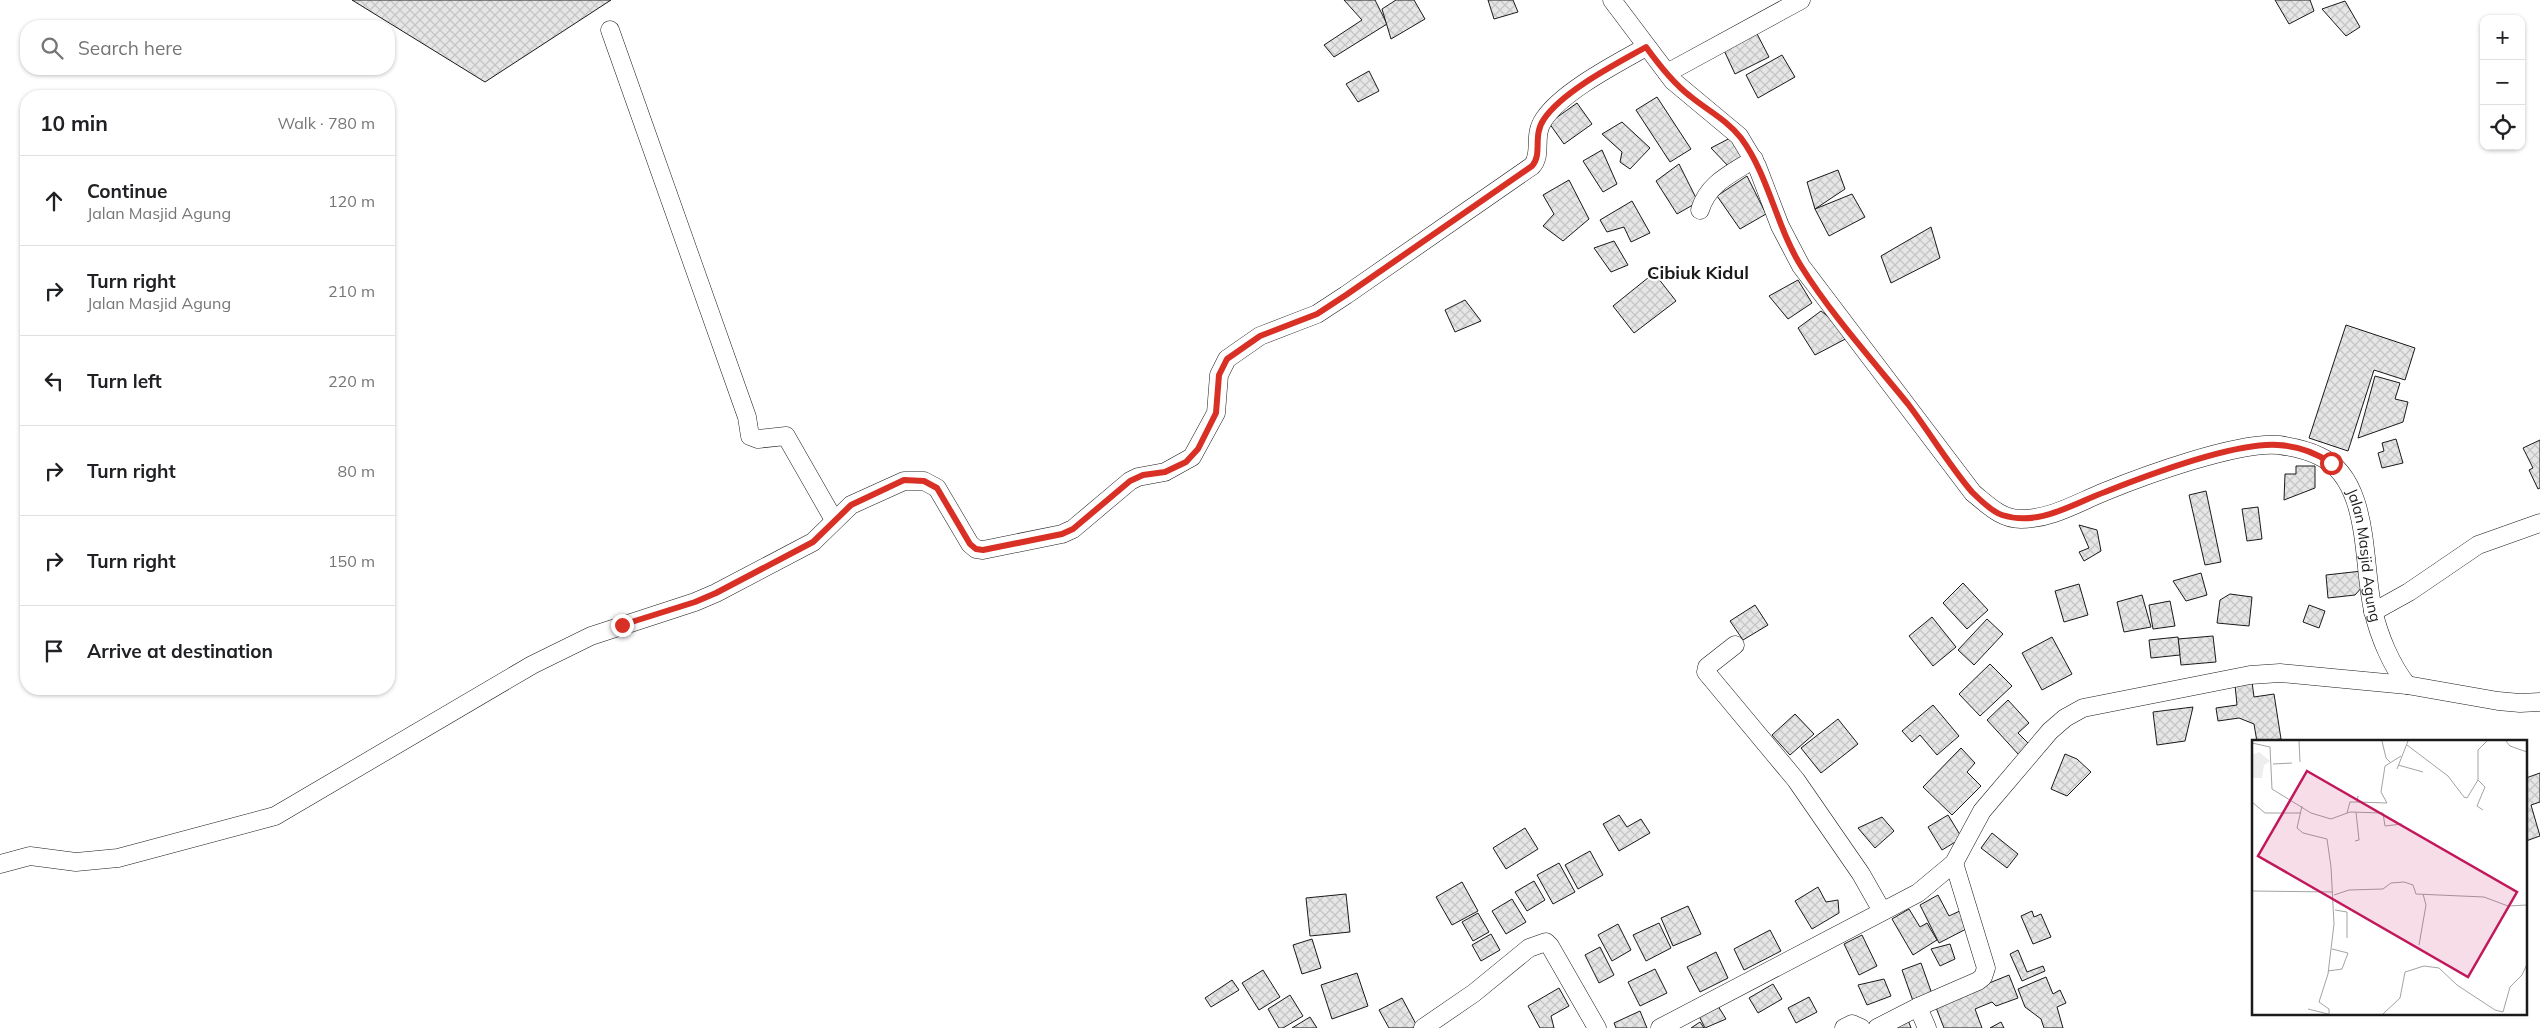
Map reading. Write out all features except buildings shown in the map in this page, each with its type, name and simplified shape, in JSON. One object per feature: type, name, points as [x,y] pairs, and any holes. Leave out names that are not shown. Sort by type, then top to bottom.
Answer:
[{"type":"street","name":"Jalan Masjid Agung","points":[[1612,0],[1667,73],[1689,96],[1732,128],[1754,159],[1780,226],[1801,266],[1817,290],[1919,419],[1973,492],[1999,514],[2020,519],[2039,517],[2063,511],[2104,492],[2203,458],[2252,447],[2278,445],[2300,449],[2319,456],[2331,463],[2353,494],[2360,514],[2373,612],[2384,645],[2407,686]]},
{"type":"street","points":[[1667,73],[1800,0]]},
{"type":"street","points":[[610,30],[747,417],[750,436],[758,439],[786,436],[834,520]]},
{"type":"street","points":[[0,864],[30,856],[76,862],[118,858],[275,816],[532,665],[592,636],[695,602],[716,593],[813,542],[851,505],[888,487],[916,479],[932,484],[937,488],[970,544],[976,549],[983,550],[1052,537],[1073,529],[1130,481],[1143,475],[1165,472],[1192,457],[1216,413],[1219,375],[1227,359],[1260,336],[1317,314],[1532,166],[1538,157],[1538,131],[1544,118],[1560,102],[1608,68],[1646,47]]},
{"type":"street","points":[[1700,210],[1706,193],[1712,187],[1754,159]]},
{"type":"street","points":[[2373,612],[2409,592],[2478,545],[2540,523]]},
{"type":"street","points":[[1734,645],[1707,667],[1706,672],[1796,780],[1861,874],[1882,911]]},
{"type":"street","points":[[1660,1028],[1918,893],[1954,863],[1982,811],[2050,731],[2065,718],[2083,708],[2250,675],[2280,673],[2407,686],[2498,701],[2540,702]]},
{"type":"street","points":[[1877,1028],[1983,977],[1986,968],[1954,863]]},
{"type":"street","points":[[1423,1028],[1474,993],[1530,948],[1541,942],[1546,942],[1597,1028]]},
{"type":"street","points":[[1918,1007],[1927,1028]]},
{"type":"street","points":[[1844,1028],[1852,1024],[1861,1028]]},
{"type":"district","name":"Cibiuk Kidul","points":[[1698,273]]},
{"type":"route","points":[[622,625],[695,602],[716,593],[813,542],[851,505],[904,480],[916,479],[932,484],[937,488],[970,544],[976,549],[983,550],[1052,537],[1073,529],[1130,481],[1143,475],[1165,472],[1192,457],[1216,413],[1219,375],[1227,359],[1260,336],[1317,314],[1413,250],[1532,166],[1538,157],[1536,140],[1544,118],[1560,102],[1608,68],[1646,47],[1673,81],[1689,96],[1732,128],[1739,136],[1757,166],[1790,247],[1817,290],[1919,419],[1973,492],[1999,514],[2020,519],[2039,517],[2063,511],[2104,492],[2203,458],[2252,447],[2278,445],[2300,449],[2331,463]]}]
